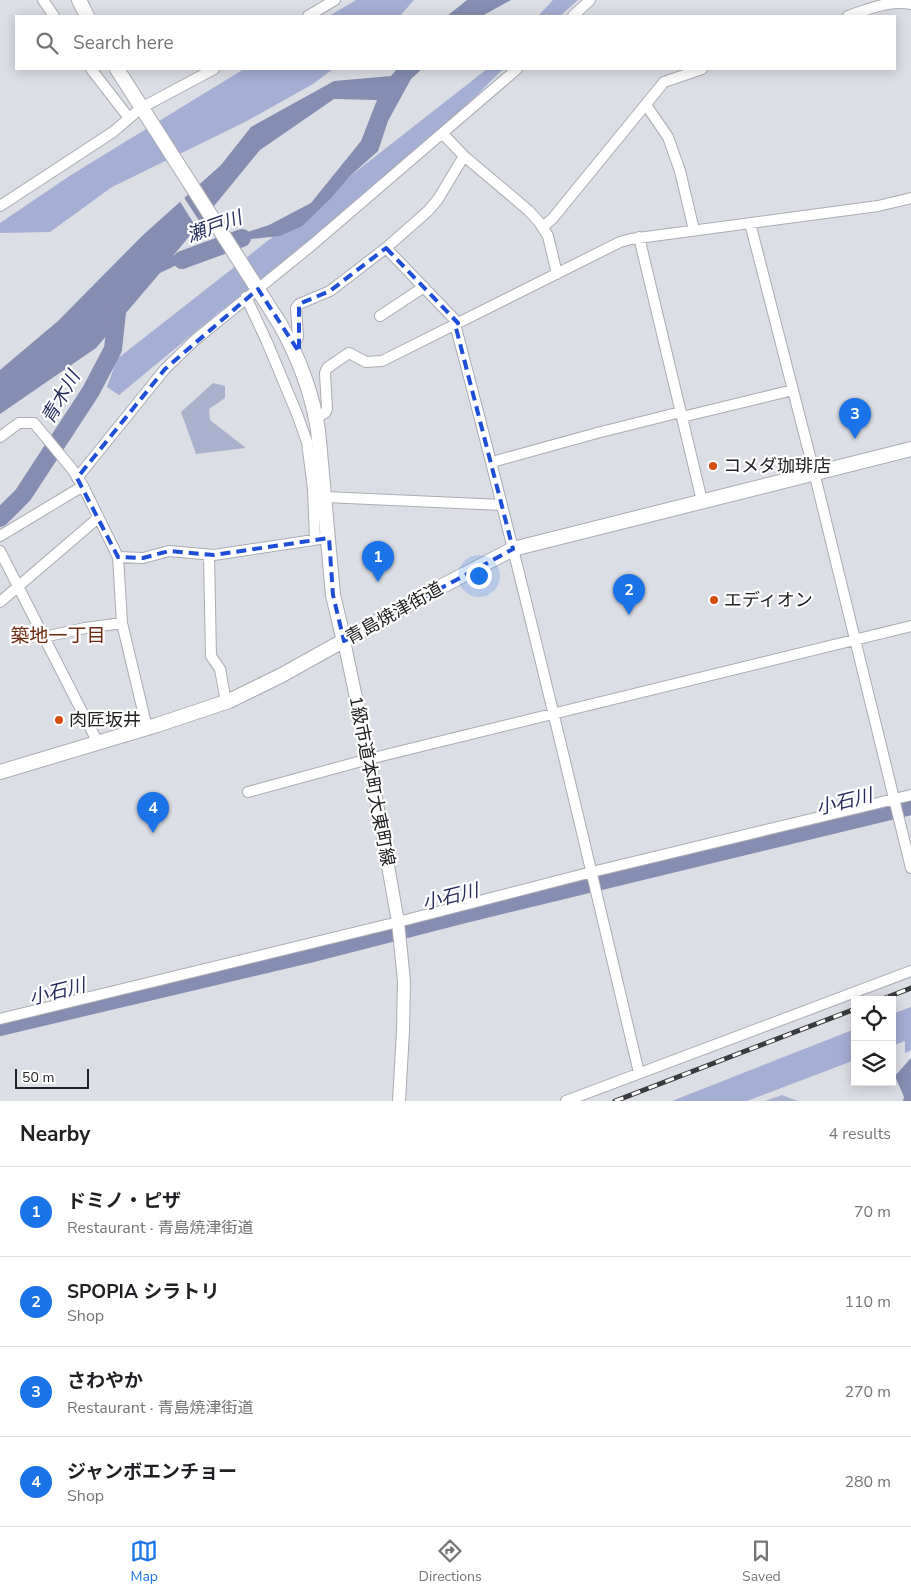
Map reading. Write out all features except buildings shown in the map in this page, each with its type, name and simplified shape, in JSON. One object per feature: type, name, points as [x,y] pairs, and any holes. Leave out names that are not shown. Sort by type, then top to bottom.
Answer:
[{"type":"main road","points":[[78,0],[86,15]]},
{"type":"main road","points":[[118,70],[293,346],[314,403],[324,497],[322,538],[344,641]]},
{"type":"main road","name":"青島焼津街道","points":[[0,772],[147,728],[253,691],[427,594],[513,549],[911,448]]},
{"type":"street","points":[[43,0],[53,15]]},
{"type":"street","points":[[310,15],[335,0]]},
{"type":"street","points":[[574,15],[590,0]]},
{"type":"street","points":[[851,15],[884,4],[900,2],[911,4]]},
{"type":"street","points":[[92,70],[129,118]]},
{"type":"street","points":[[0,206],[113,132],[141,108],[212,70]]},
{"type":"street","points":[[0,536],[80,482],[165,369],[195,340],[516,70]]},
{"type":"street","points":[[542,227],[553,218],[664,82],[699,70]]},
{"type":"street","points":[[646,105],[668,137],[680,171],[694,230]]},
{"type":"street","points":[[442,134],[464,156],[528,210],[542,227],[548,236],[557,274]]},
{"type":"street","points":[[293,346],[298,337],[296,308],[299,304],[330,291],[386,248],[428,211],[438,200],[464,156]]},
{"type":"street","points":[[316,418],[325,413],[327,409],[325,373],[327,368],[349,353],[366,362],[382,361],[620,242],[639,237],[878,206],[911,198]]},
{"type":"street","points":[[750,222],[856,640],[911,868]]},
{"type":"street","points":[[639,237],[702,501]]},
{"type":"street","points":[[386,248],[457,323],[592,872],[639,1073]]},
{"type":"street","points":[[380,316],[424,287]]},
{"type":"street","points":[[118,557],[143,558],[168,551],[209,555],[322,538],[312,489],[307,442],[267,342],[246,297]]},
{"type":"street","points":[[492,462],[682,415],[793,390]]},
{"type":"street","points":[[0,437],[19,423],[34,423],[80,482],[118,557],[122,623],[147,728]]},
{"type":"street","points":[[324,497],[502,505]]},
{"type":"street","points":[[0,602],[98,518]]},
{"type":"street","points":[[0,551],[98,742]]},
{"type":"street","points":[[209,555],[211,656],[220,670],[226,702]]},
{"type":"street","points":[[44,638],[85,628],[122,623]]},
{"type":"street","points":[[248,792],[369,759],[911,626]]},
{"type":"street","name":"1級市道本町大東町線","points":[[344,641],[369,759],[398,922],[404,981],[399,1101]]},
{"type":"street","points":[[0,1019],[911,795]]},
{"type":"street","points":[[566,1101],[911,970]]},
{"type":"highlighted area","points":[[386,248],[458,323],[455,324],[513,549],[344,641],[333,595],[329,538],[214,555],[169,551],[143,558],[118,557],[77,478],[165,369],[258,289],[299,352],[299,304],[330,291]]},
{"type":"shaded area","points":[[356,0],[414,0],[401,15],[331,15]]},
{"type":"shaded area","points":[[467,0],[511,0],[484,15],[448,15]]},
{"type":"shaded area","points":[[553,0],[578,0],[561,15],[539,15]]},
{"type":"shaded area","points":[[242,70],[332,70],[313,84],[245,122],[112,187],[50,232],[0,233],[0,223],[71,175]]},
{"type":"shaded area","points":[[396,70],[421,70],[411,79],[388,121],[378,151],[349,177],[330,199],[302,226],[280,236],[232,241],[229,238],[269,225],[311,203],[361,141],[377,100],[334,99],[260,150],[173,256],[199,246],[203,252],[160,273],[96,348],[0,414],[0,370],[58,321],[142,236],[221,165],[251,127],[334,81],[391,76]]},
{"type":"shaded area","points":[[486,70],[502,70],[449,123],[351,210],[217,314],[119,395],[107,387],[117,359]]},
{"type":"shaded area","points":[[213,383],[225,386],[225,398],[209,409],[210,420],[246,448],[196,454],[181,412]]},
{"type":"shaded area","points":[[911,1007],[911,1050],[905,1053],[905,1041],[896,1044],[896,1013]]},
{"type":"shaded area","points":[[851,1031],[851,1062],[747,1101],[672,1101]]},
{"type":"shaded area","points":[[911,1058],[911,1101],[903,1101],[904,1097],[896,1075]]},
{"type":"shaded area","points":[[782,1095],[798,1101],[765,1101]]},
{"type":"pier","points":[[183,196],[202,225],[198,230],[179,200]]},
{"type":"waterway","name":"瀬戸川","points":[[182,260],[242,238]]},
{"type":"waterway","name":"青木川","points":[[0,518],[23,495],[91,391],[113,349],[118,303]]},
{"type":"waterway","name":"小石川","points":[[0,1027],[309,954],[465,914],[911,806]]},
{"type":"railway","points":[[890,996],[911,988]]},
{"type":"railway","points":[[615,1101],[851,1011]]},
{"type":"place","name":"さわやか","points":[[855,439]]},
{"type":"place","name":"コメダ珈琲店","points":[[713,466]]},
{"type":"place","name":"ドミノ・ピザ","points":[[378,582]]},
{"type":"place","name":"エディオン","points":[[714,600]]},
{"type":"place","name":"SPOPIA シラトリ","points":[[629,615]]},
{"type":"place","name":"肉匠坂井","points":[[59,720]]},
{"type":"place","name":"ジャンボエンチョー","points":[[153,833]]},
{"type":"district","name":"築地一丁目","points":[[58,635]]}]
